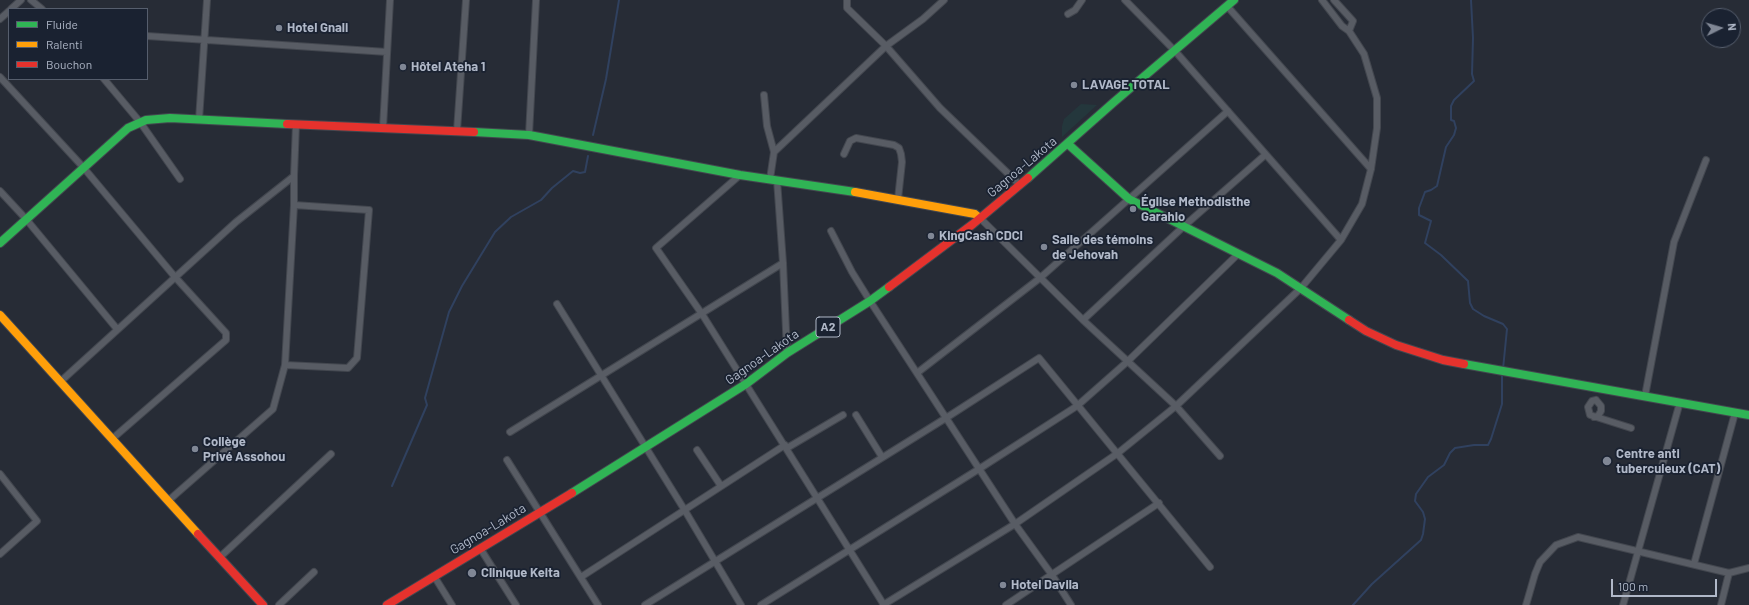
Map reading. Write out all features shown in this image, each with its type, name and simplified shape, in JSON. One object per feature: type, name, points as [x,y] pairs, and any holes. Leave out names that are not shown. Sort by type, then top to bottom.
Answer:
[{"type":"street","points":[[12,8],[21,0]]},
{"type":"street","points":[[31,0],[41,8]]},
{"type":"street","points":[[199,120],[207,0]]},
{"type":"street","points":[[383,128],[390,0]]},
{"type":"street","points":[[457,131],[466,0]]},
{"type":"street","points":[[529,135],[536,0]]},
{"type":"street","points":[[847,0],[847,8],[886,46],[940,108],[1020,185]]},
{"type":"street","points":[[774,152],[886,46],[923,20],[944,0]]},
{"type":"street","points":[[1068,14],[1075,10],[1082,0]]},
{"type":"street","points":[[1126,0],[1175,51],[1341,240]]},
{"type":"street","name":"Gagnoa-Lakota","points":[[387,605],[541,512],[746,384],[787,353],[870,301],[980,218],[1020,185],[1114,102],[1234,0]]},
{"type":"street","points":[[740,175],[656,248],[702,314],[786,446],[884,605],[1014,524],[1118,453],[1176,406],[1301,288],[1341,240],[1362,204],[1371,169],[1377,128],[1377,98],[1364,54],[1349,31],[1342,26],[1322,0]]},
{"type":"street","points":[[1334,0],[1353,21],[1349,31]]},
{"type":"street","points":[[1227,6],[1371,169]]},
{"type":"street","points":[[0,19],[8,12]]},
{"type":"street","points":[[148,36],[387,52]]},
{"type":"street","points":[[0,77],[83,167],[175,277],[226,333],[227,337],[220,345],[112,439]]},
{"type":"street","points":[[105,80],[140,122],[180,179]]},
{"type":"street","points":[[764,95],[767,126],[774,152],[773,179],[783,263],[787,353]]},
{"type":"street","points":[[917,373],[1040,278],[1228,111]]},
{"type":"street","points":[[0,243],[128,128],[140,122],[170,118],[529,135],[740,175],[898,199],[975,214],[1083,320],[1176,406],[1220,456]]},
{"type":"street","points":[[168,501],[273,409],[285,364],[294,205],[296,124]]},
{"type":"street","points":[[844,154],[850,141],[856,138],[894,145],[899,148],[902,162],[898,199]]},
{"type":"street","points":[[1068,144],[1129,199],[1277,273],[1366,331],[1422,354],[1518,375],[1749,415]]},
{"type":"street","points":[[1083,320],[1183,227],[1265,154]]},
{"type":"street","points":[[1645,396],[1674,242],[1706,160]]},
{"type":"street","points":[[60,382],[236,222],[294,176]]},
{"type":"street","points":[[0,191],[26,219],[118,329]]},
{"type":"street","points":[[285,364],[348,368],[358,358],[370,210],[294,205]]},
{"type":"street","points":[[831,231],[852,272],[870,301],[1014,524],[1052,575],[1071,605]]},
{"type":"street","points":[[761,605],[1077,406],[1128,361],[1238,254]]},
{"type":"street","points":[[510,432],[783,263]]},
{"type":"street","points":[[557,304],[684,509],[741,605]]},
{"type":"street","points":[[0,315],[262,605]]},
{"type":"street","points":[[645,605],[946,418],[1039,358],[1210,566]]},
{"type":"street","points":[[1594,417],[1598,416],[1602,411],[1601,406],[1596,400],[1598,388]]},
{"type":"street","points":[[1596,400],[1589,403],[1588,413],[1594,417],[1632,428]]},
{"type":"street","points":[[1624,605],[1680,402]]},
{"type":"street","points":[[1694,564],[1735,413]]},
{"type":"street","points":[[580,577],[721,486],[786,446],[843,415]]},
{"type":"street","points":[[856,415],[882,457]]},
{"type":"street","points":[[696,450],[721,486]]},
{"type":"street","points":[[219,558],[331,454]]},
{"type":"street","points":[[507,460],[598,605]]},
{"type":"street","points":[[0,474],[37,521],[0,554]]},
{"type":"street","points":[[1006,605],[1159,503]]},
{"type":"street","points":[[1526,605],[1534,574],[1540,562],[1556,545],[1578,537],[1729,573],[1749,568]]},
{"type":"street","points":[[480,548],[516,605]]},
{"type":"street","points":[[279,605],[314,572]]},
{"type":"street","points":[[1721,605],[1729,573]]},
{"type":"street","points":[[434,576],[452,605]]},
{"type":"green space","points":[[1081,104],[1097,105],[1062,137],[1062,126],[1064,119]]},
{"type":"waterway","points":[[593,135],[606,79],[619,0]]},
{"type":"waterway","points":[[1471,0],[1473,38],[1472,74],[1474,81],[1454,100],[1451,106],[1451,120],[1454,121],[1456,128],[1454,135],[1446,147],[1437,186],[1425,192],[1419,208],[1419,215],[1431,221],[1425,243],[1441,255],[1468,281],[1470,303],[1473,309],[1484,316],[1503,324],[1507,329],[1503,369]]},
{"type":"waterway","points":[[392,486],[427,405],[425,398],[449,312],[462,286],[495,232],[511,217],[541,200],[552,188],[573,171],[580,173],[585,172],[588,156]]},
{"type":"waterway","points":[[1353,605],[1372,584],[1421,540],[1425,519],[1423,512],[1415,501],[1416,494],[1428,477],[1444,465],[1450,453],[1455,448],[1474,445],[1488,445],[1502,404],[1502,373]]},
{"type":"traffic: fast","points":[[1028,178],[1114,102],[1234,0]]},
{"type":"traffic: fast","points":[[0,243],[128,128],[146,120],[170,118],[287,124]]},
{"type":"traffic: fast","points":[[474,132],[529,135],[740,175],[855,192]]},
{"type":"traffic: fast","points":[[1068,144],[1129,199],[1277,273],[1349,320]]},
{"type":"traffic: fast","points":[[572,493],[746,384],[787,353],[870,301],[889,287]]},
{"type":"traffic: fast","points":[[1464,364],[1749,415]]},
{"type":"traffic: slow","points":[[855,192],[975,214],[980,218]]},
{"type":"traffic: slow","points":[[0,315],[198,534]]},
{"type":"traffic: jam","points":[[287,124],[474,132]]},
{"type":"traffic: jam","points":[[889,287],[973,224],[1028,178]]},
{"type":"traffic: jam","points":[[1349,320],[1366,331],[1396,345],[1443,360],[1464,364]]},
{"type":"traffic: jam","points":[[387,605],[572,493]]},
{"type":"traffic: jam","points":[[198,534],[263,605]]},
{"type":"place","name":"Hotel Gnali","points":[[279,28]]},
{"type":"place","name":"Hôtel Ateha 1","points":[[403,67]]},
{"type":"place","name":"LAVAGE TOTAL","points":[[1074,85]]},
{"type":"place","name":"Église Methodisthe Garahio","points":[[1133,209]]},
{"type":"place","name":"KingCash CDCI","points":[[931,236]]},
{"type":"place","name":"Salle des témoins de Jehovah","points":[[1044,247]]},
{"type":"place","name":"Collège Privé Assohou","points":[[195,449]]},
{"type":"place","name":"Centre anti tuberculeux (CAT)","points":[[1607,461]]},
{"type":"place","name":"Clinique Keita","points":[[472,573]]},
{"type":"place","name":"Hotel Davila","points":[[1003,585]]}]
